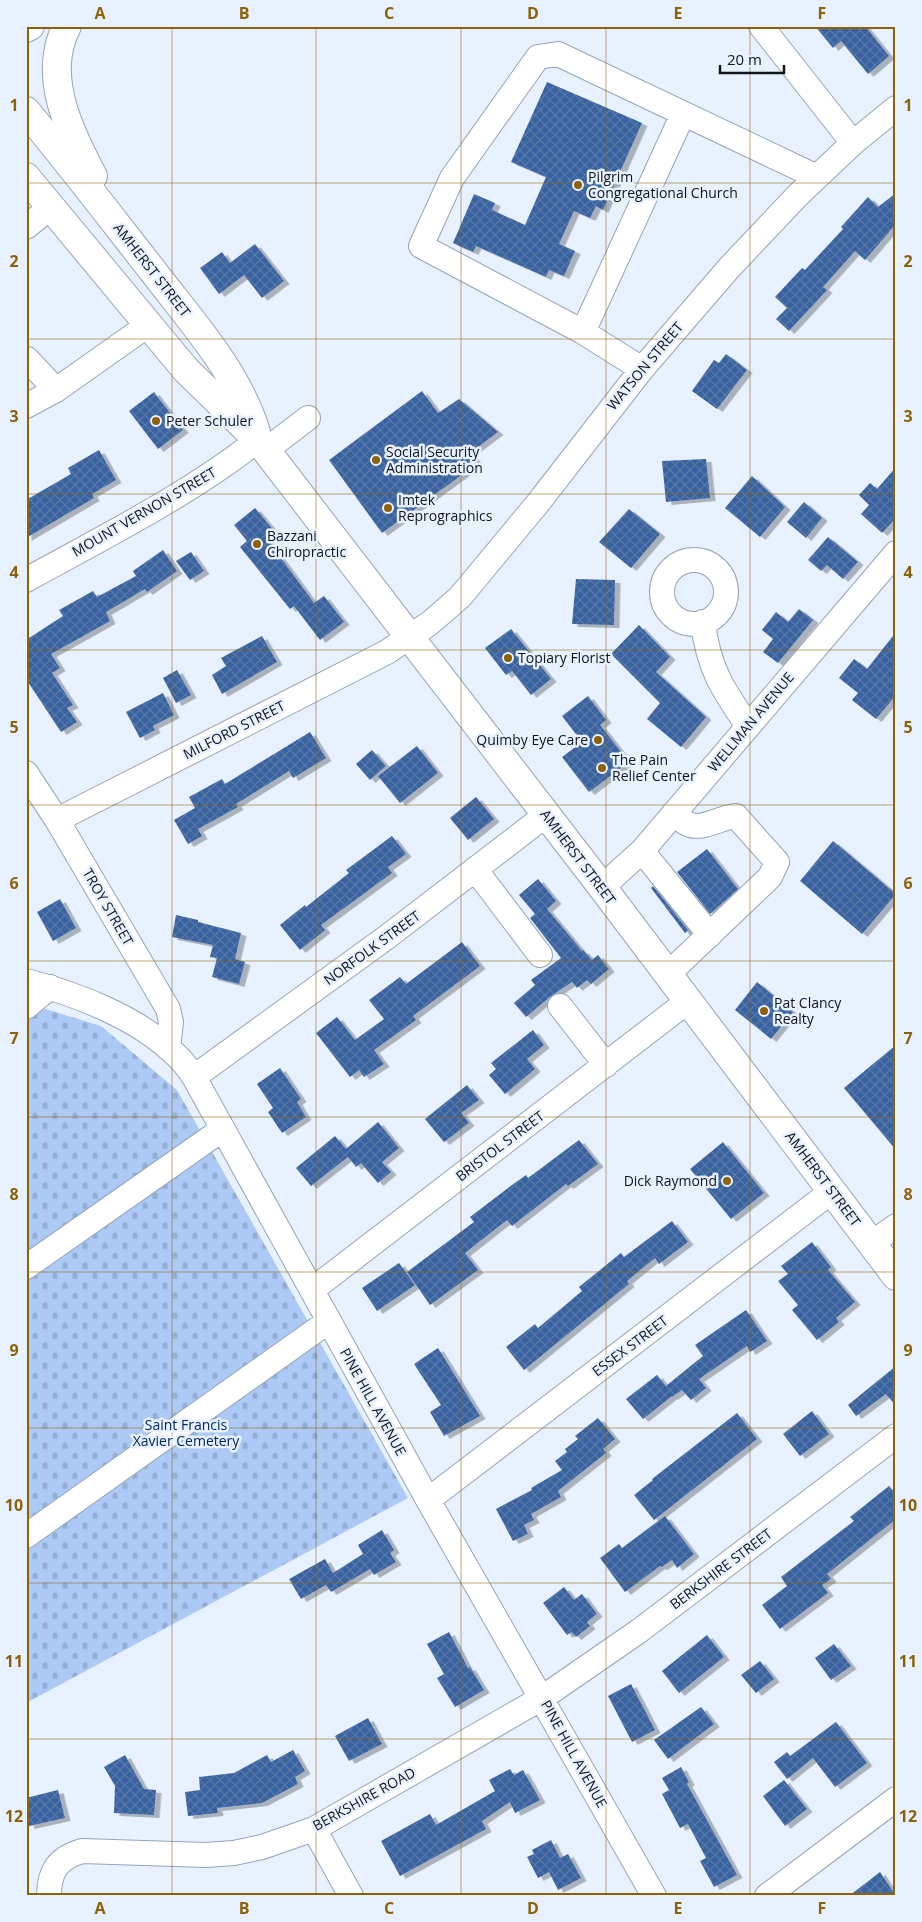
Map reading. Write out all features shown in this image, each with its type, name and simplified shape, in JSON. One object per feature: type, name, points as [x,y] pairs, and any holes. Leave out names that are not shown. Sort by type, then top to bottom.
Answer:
[{"type":"main road","points":[[26,28],[30,26]]},
{"type":"main road","points":[[67,26],[60,48],[58,66],[60,94],[65,115],[82,155],[106,202],[132,244]]},
{"type":"main road","name":"AMHERST STREET","points":[[26,111],[180,306],[225,370],[245,404],[262,445]]},
{"type":"main road","name":"AMHERST STREET","points":[[26,177],[148,325],[202,387],[262,445],[602,887],[896,1276]]},
{"type":"street","points":[[761,26],[853,143]]},
{"type":"street","points":[[642,368],[583,332],[421,246],[452,178],[538,57],[558,54],[817,177]]},
{"type":"street","name":"WATSON STREET","points":[[410,638],[446,611],[478,577],[538,503],[642,368],[729,268],[817,177],[853,143],[896,108]]},
{"type":"street","points":[[583,332],[684,114]]},
{"type":"street","points":[[26,227],[51,207]]},
{"type":"street","points":[[26,406],[56,390],[148,325]]},
{"type":"street","points":[[27,359],[56,390]]},
{"type":"street","name":"MOUNT VERNON STREET","points":[[26,580],[153,509],[308,418]]},
{"type":"street","name":"WELLMAN AVENUE","points":[[602,887],[642,851],[896,553]]},
{"type":"street","points":[[703,622],[706,648],[721,686],[748,726]]},
{"type":"street","name":"MILFORD STREET","points":[[57,820],[387,652],[410,638]]},
{"type":"street","name":"TROY STREET","points":[[26,773],[57,820],[168,1009],[171,1022],[168,1048]]},
{"type":"street","points":[[668,974],[770,877],[777,862],[736,816],[696,827],[686,824],[674,813]]},
{"type":"street","name":"NORFOLK STREET","points":[[194,1077],[387,937],[546,815]]},
{"type":"street","points":[[642,851],[710,935]]},
{"type":"street","points":[[475,869],[540,955]]},
{"type":"street","name":"PINE HILL AVENUE","points":[[26,980],[100,1006],[134,1024],[178,1056],[194,1077],[428,1500],[654,1896]]},
{"type":"street","points":[[26,1007],[50,987]]},
{"type":"street","name":"BRISTOL STREET","points":[[312,1290],[688,1001]]},
{"type":"street","points":[[560,1006],[606,1065]]},
{"type":"street","points":[[26,1267],[223,1129]]},
{"type":"street","name":"ESSEX STREET","points":[[428,1500],[832,1191]]},
{"type":"street","points":[[872,1243],[896,1226]]},
{"type":"street","points":[[26,1536],[329,1322]]},
{"type":"street","name":"BERKSHIRE STREET","points":[[542,1698],[640,1631],[896,1436]]},
{"type":"street","name":"BERKSHIRE ROAD","points":[[48,1896],[49,1882],[56,1867],[67,1856],[82,1851],[206,1855],[234,1853],[262,1847],[314,1829],[542,1698]]},
{"type":"street","points":[[767,1896],[896,1799]]},
{"type":"street","points":[[314,1829],[351,1896]]},
{"type":"green space","name":"Saint Francis Xavier Cemetery","points":[[26,1003],[101,1026],[177,1090],[408,1498],[26,1703]]},
{"type":"building","points":[[815,26],[865,26],[889,56],[868,74],[841,41],[833,48]]},
{"type":"building","name":"Pilgrim Congregational Church","points":[[547,82],[642,123],[603,210],[596,206],[590,218],[574,211],[559,244],[575,251],[564,276],[549,270],[546,277],[476,246],[473,252],[453,243],[474,194],[495,203],[492,210],[525,225],[546,177],[511,162]]},
{"type":"building","points":[[896,193],[896,224],[865,260],[855,251],[823,287],[827,290],[789,331],[776,319],[787,308],[775,297],[802,268],[805,270],[843,229],[841,227],[868,197],[878,207]]},
{"type":"building","points":[[255,244],[284,281],[262,298],[244,275],[219,294],[200,268],[222,252],[230,263]]},
{"type":"building","points":[[726,354],[747,370],[717,409],[692,391],[714,360],[719,363]]},
{"type":"building","points":[[422,391],[438,413],[459,399],[498,432],[470,453],[478,463],[382,533],[329,460]]},
{"type":"building","name":"Peter Schuler","points":[[154,392],[183,430],[158,449],[129,411]]},
{"type":"building","points":[[99,450],[116,480],[92,494],[94,498],[26,538],[26,500],[71,474],[68,468]]},
{"type":"building","points":[[706,459],[710,498],[666,502],[662,461]]},
{"type":"building","points":[[896,467],[896,518],[882,533],[861,514],[869,505],[859,495],[870,483],[877,489]]},
{"type":"building","points":[[752,476],[785,507],[760,537],[725,508]]},
{"type":"building","points":[[804,502],[822,518],[806,538],[787,522]]},
{"type":"building","points":[[255,508],[275,532],[267,539],[314,603],[324,596],[344,622],[320,640],[294,606],[290,609],[240,547],[247,541],[234,525]]},
{"type":"building","points":[[629,509],[660,534],[631,568],[599,542]]},
{"type":"building","points":[[828,537],[858,562],[843,579],[827,565],[821,571],[808,560]]},
{"type":"building","points":[[163,550],[177,571],[147,592],[145,589],[106,612],[110,621],[51,654],[60,668],[52,673],[73,705],[67,708],[77,722],[61,732],[26,679],[26,640],[63,616],[59,610],[93,591],[97,597],[136,576],[133,571]]},
{"type":"building","points":[[191,552],[204,571],[190,580],[176,561]]},
{"type":"building","points":[[576,579],[615,580],[614,625],[572,624]]},
{"type":"building","points":[[799,609],[813,620],[778,663],[763,652],[773,639],[762,630],[776,612],[788,622]]},
{"type":"building","points":[[639,625],[670,657],[656,672],[706,717],[681,747],[647,719],[660,703],[611,654]]},
{"type":"building","name":"Topiary Florist","points":[[511,629],[551,679],[531,695],[512,671],[506,675],[485,648]]},
{"type":"building","points":[[896,632],[896,695],[876,719],[852,700],[858,693],[839,678],[854,659],[867,669]]},
{"type":"building","points":[[262,636],[277,662],[222,694],[212,675],[226,666],[221,658]]},
{"type":"building","points":[[177,670],[191,695],[176,703],[163,678]]},
{"type":"building","points":[[163,693],[174,715],[153,726],[155,730],[140,738],[126,712]]},
{"type":"building","name":"Quimby Eye Care","points":[[588,696],[606,720],[600,725],[629,762],[589,792],[562,757],[582,742],[562,716]]},
{"type":"building","points":[[310,732],[326,758],[293,778],[289,771],[236,804],[238,807],[198,829],[202,836],[188,844],[174,820],[195,808],[189,797],[222,779],[225,784]]},
{"type":"building","points":[[417,746],[438,773],[400,803],[378,776]]},
{"type":"building","points":[[372,750],[386,766],[370,780],[356,764]]},
{"type":"building","points":[[476,797],[494,819],[468,840],[450,818]]},
{"type":"building","points":[[392,836],[406,854],[388,867],[392,873],[321,925],[325,930],[300,950],[280,925],[349,873],[346,870]]},
{"type":"building","points":[[833,841],[896,894],[862,934],[800,881]]},
{"type":"building","points":[[707,849],[738,889],[710,914],[677,872]]},
{"type":"building","points":[[538,879],[556,901],[547,909],[582,951],[592,960],[598,955],[609,969],[591,984],[587,980],[577,988],[572,982],[551,996],[526,1017],[514,1003],[535,985],[531,980],[561,958],[530,918],[535,914],[519,895]]},
{"type":"building","points":[[653,886],[688,930],[685,933],[651,888]]},
{"type":"building","points":[[60,899],[76,928],[53,941],[37,912]]},
{"type":"building","points":[[176,915],[241,933],[235,959],[245,962],[239,984],[212,977],[217,958],[210,957],[213,945],[172,937]]},
{"type":"building","points":[[462,942],[480,966],[413,1016],[416,1020],[374,1050],[384,1064],[364,1077],[359,1070],[350,1077],[316,1033],[337,1017],[355,1040],[384,1019],[369,1000],[400,977],[406,984]]},
{"type":"building","name":"Pat Clancy Realty","points":[[757,982],[793,1012],[771,1039],[735,1010]]},
{"type":"building","points":[[533,1030],[544,1045],[527,1059],[535,1069],[505,1094],[489,1075],[496,1069],[491,1063]]},
{"type":"building","points":[[896,1045],[896,1150],[844,1088]]},
{"type":"building","points":[[280,1068],[301,1099],[297,1102],[306,1117],[282,1133],[268,1112],[273,1108],[257,1084]]},
{"type":"building","points":[[467,1085],[479,1100],[461,1113],[469,1123],[444,1142],[425,1119]]},
{"type":"building","points":[[378,1122],[399,1148],[382,1162],[391,1172],[378,1183],[361,1163],[356,1167],[348,1157],[311,1186],[296,1168],[335,1136],[346,1149]]},
{"type":"building","points":[[579,1140],[598,1164],[568,1186],[566,1184],[512,1226],[507,1220],[465,1253],[478,1270],[430,1305],[407,1272],[474,1222],[470,1217],[526,1175],[528,1178]]},
{"type":"building","name":"Dick Raymond","points":[[723,1142],[764,1193],[731,1219],[690,1169]]},
{"type":"building","points":[[672,1221],[688,1242],[659,1264],[655,1258],[627,1281],[629,1284],[524,1370],[506,1347],[535,1324],[538,1328],[582,1291],[579,1287],[621,1253],[624,1257]]},
{"type":"building","points":[[812,1242],[831,1267],[828,1270],[855,1302],[836,1318],[839,1322],[817,1340],[792,1310],[798,1305],[778,1281],[788,1274],[781,1266]]},
{"type":"building","points":[[399,1263],[415,1285],[377,1311],[362,1288]]},
{"type":"building","points":[[746,1310],[767,1341],[750,1352],[747,1346],[699,1379],[706,1388],[691,1400],[682,1390],[643,1419],[626,1399],[657,1375],[666,1386],[703,1356],[695,1345]]},
{"type":"building","points":[[438,1348],[480,1416],[444,1436],[430,1412],[441,1405],[414,1364]]},
{"type":"building","points":[[896,1366],[896,1406],[886,1394],[856,1416],[848,1405]]},
{"type":"building","points":[[812,1411],[829,1434],[800,1456],[783,1434]]},
{"type":"building","points":[[737,1413],[757,1439],[654,1520],[634,1495]]},
{"type":"building","points":[[598,1418],[615,1439],[603,1449],[606,1453],[558,1491],[561,1497],[531,1514],[534,1520],[524,1525],[528,1534],[513,1541],[496,1509],[532,1490],[531,1488],[562,1470],[555,1461],[567,1452],[565,1449],[578,1439],[575,1436]]},
{"type":"building","points":[[889,1486],[896,1494],[896,1519],[827,1574],[831,1579],[822,1585],[828,1593],[780,1629],[762,1605],[787,1586],[781,1577],[854,1521],[850,1517]]},
{"type":"building","points":[[665,1516],[694,1554],[677,1568],[672,1560],[662,1567],[660,1566],[625,1592],[600,1558],[619,1544],[622,1548]]},
{"type":"building","points":[[382,1530],[394,1550],[390,1553],[396,1562],[374,1575],[370,1569],[331,1592],[326,1585],[301,1599],[289,1579],[325,1559],[333,1573],[363,1554],[358,1545]]},
{"type":"building","points":[[564,1587],[574,1600],[582,1594],[597,1614],[587,1622],[590,1626],[576,1637],[571,1632],[567,1635],[543,1603]]},
{"type":"building","points":[[449,1632],[468,1668],[470,1667],[484,1690],[455,1707],[437,1678],[444,1674],[427,1644]]},
{"type":"building","points":[[707,1635],[724,1657],[679,1693],[662,1671]]},
{"type":"building","points":[[834,1644],[851,1666],[831,1680],[815,1658]]},
{"type":"building","points":[[760,1661],[774,1679],[756,1693],[741,1675]]},
{"type":"building","points":[[631,1684],[655,1730],[632,1742],[608,1696]]},
{"type":"building","points":[[701,1707],[714,1724],[668,1759],[654,1740]]},
{"type":"building","points":[[368,1718],[382,1744],[349,1761],[335,1736]]},
{"type":"building","points":[[836,1722],[867,1763],[835,1787],[813,1758],[787,1779],[774,1762],[787,1752],[790,1756]]},
{"type":"building","points":[[293,1750],[305,1771],[295,1777],[298,1784],[262,1803],[217,1808],[218,1813],[188,1816],[185,1792],[200,1790],[199,1777],[234,1773],[267,1755],[271,1762]]},
{"type":"building","points":[[125,1755],[144,1789],[156,1790],[154,1815],[114,1813],[115,1786],[104,1767]]},
{"type":"building","points":[[681,1767],[689,1782],[687,1784],[737,1875],[714,1887],[700,1861],[706,1858],[688,1824],[680,1828],[662,1794],[669,1790],[662,1778]]},
{"type":"building","points":[[510,1769],[514,1775],[523,1770],[540,1800],[515,1813],[510,1802],[482,1821],[486,1829],[400,1876],[381,1841],[430,1814],[436,1825],[495,1791],[489,1780]]},
{"type":"building","points":[[784,1780],[807,1809],[785,1826],[763,1796]]},
{"type":"building","points":[[58,1790],[65,1818],[29,1826],[26,1813],[26,1798]]},
{"type":"building","points":[[551,1840],[560,1858],[568,1854],[581,1878],[558,1890],[549,1872],[538,1878],[527,1857],[534,1854],[532,1850]]},
{"type":"building","points":[[880,1872],[896,1896],[849,1896]]},
{"type":"place","name":"Pilgrim Congregational Church","points":[[578,185]]},
{"type":"place","name":"Peter Schuler","points":[[156,421]]},
{"type":"place","name":"Social Security Administration","points":[[376,460]]},
{"type":"place","name":"Imtek Reprographics","points":[[388,508]]},
{"type":"place","name":"Bazzani Chiropractic","points":[[257,544]]},
{"type":"place","name":"Topiary Florist","points":[[508,658]]},
{"type":"place","name":"Quimby Eye Care","points":[[598,740]]},
{"type":"place","name":"The Pain Relief Center","points":[[602,768]]},
{"type":"place","name":"Pat Clancy Realty","points":[[764,1011]]},
{"type":"place","name":"Dick Raymond","points":[[727,1181]]}]
